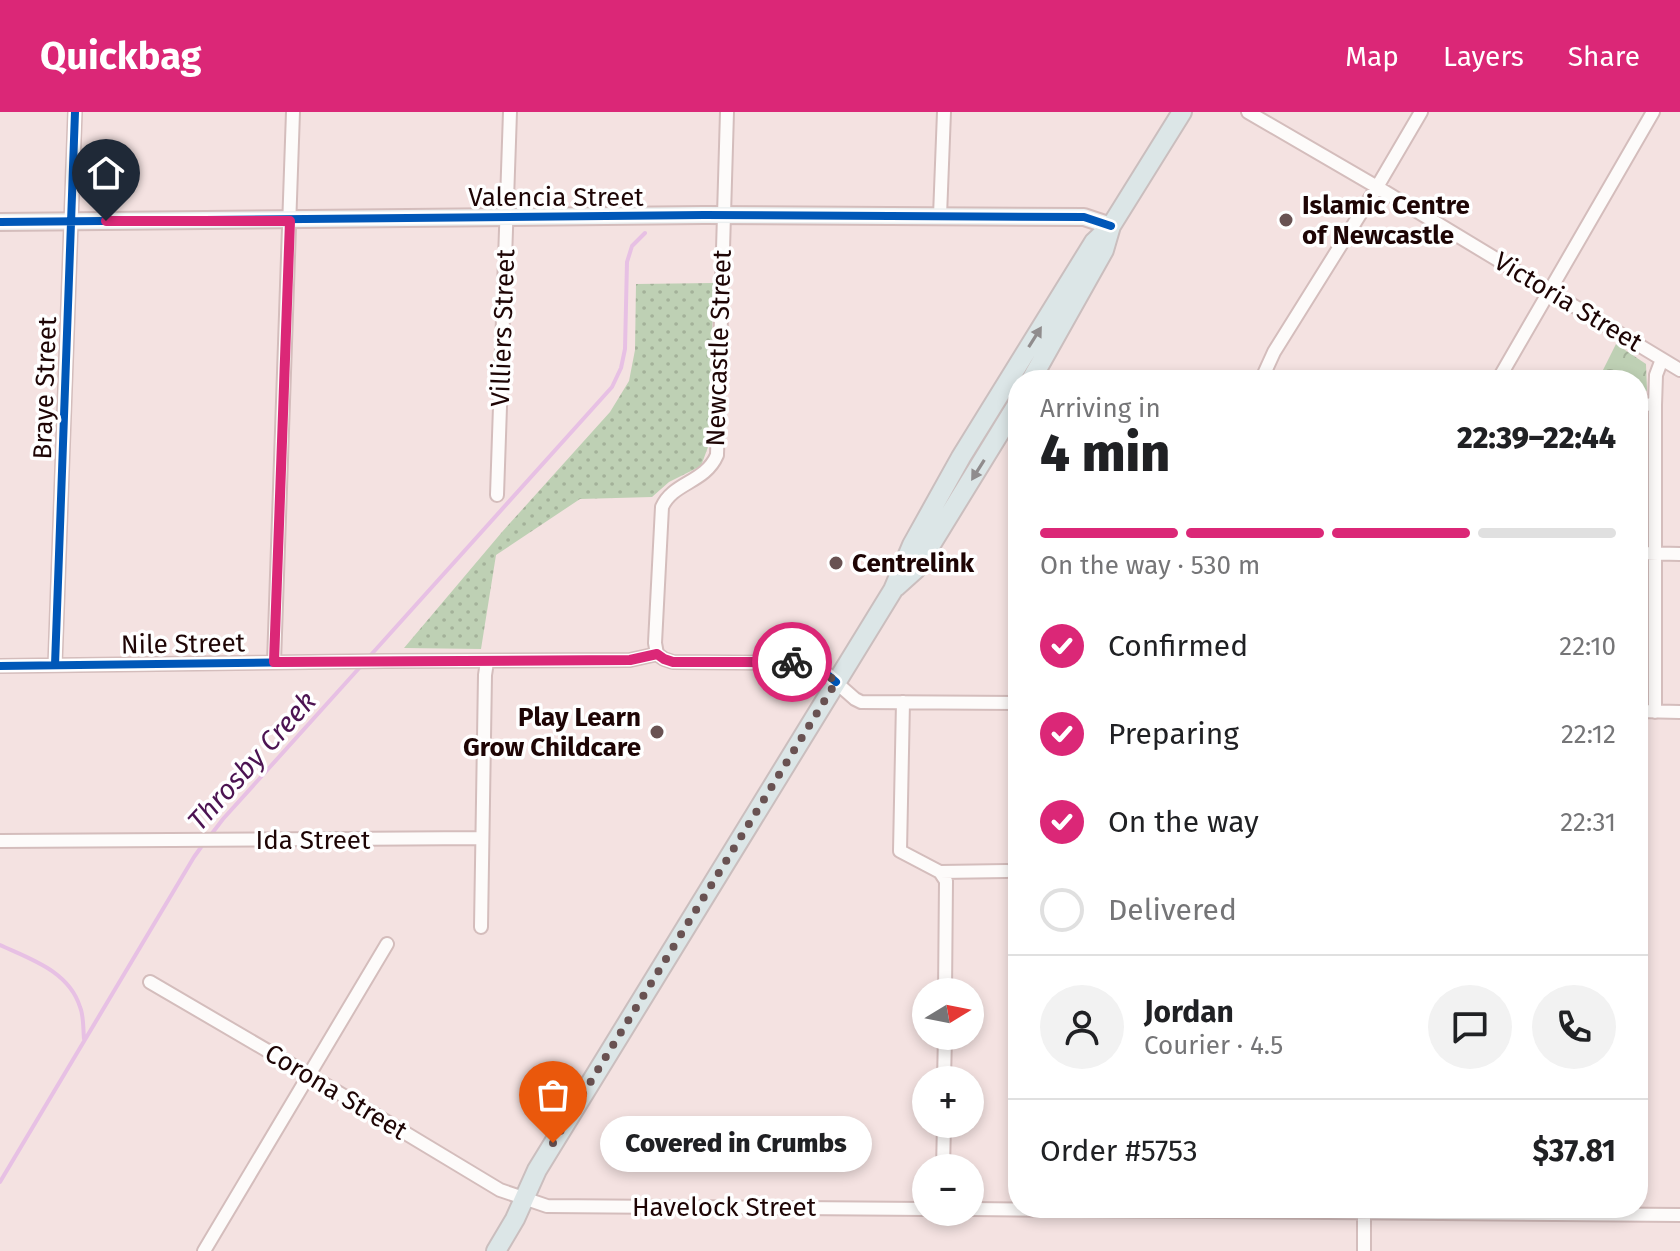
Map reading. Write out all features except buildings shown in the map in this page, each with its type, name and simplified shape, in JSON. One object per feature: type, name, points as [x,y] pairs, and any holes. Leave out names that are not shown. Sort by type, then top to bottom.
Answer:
[{"type":"main road","points":[[1015,370],[1092,245],[1111,226],[1182,112]]},
{"type":"main road","points":[[1037,370],[1104,250],[1111,226]]},
{"type":"main road","points":[[496,1251],[515,1219],[537,1170],[893,590],[912,545],[1008,381]]},
{"type":"main road","points":[[893,590],[916,569],[1008,419]]},
{"type":"street","name":"Braye Street","points":[[55,665],[75,112]]},
{"type":"street","points":[[274,662],[293,112]]},
{"type":"street","name":"Villiers Street","points":[[497,495],[510,112]]},
{"type":"street","name":"Newcastle Street","points":[[657,654],[662,507],[671,494],[706,472],[717,455],[727,112]]},
{"type":"street","points":[[940,216],[944,112]]},
{"type":"street","name":"Victoria Street","points":[[1248,112],[1680,370]]},
{"type":"street","points":[[1266,370],[1421,112]]},
{"type":"street","points":[[1504,370],[1653,112]]},
{"type":"street","name":"Valencia Street","points":[[0,222],[724,215],[1084,217],[1111,226]]},
{"type":"street","points":[[1655,712],[1655,405],[1656,375],[1662,359]]},
{"type":"street","points":[[1648,405],[1655,405]]},
{"type":"street","points":[[1648,554],[1680,554]]},
{"type":"street","name":"Nile Street","points":[[0,666],[630,660],[657,654],[673,662],[814,663],[861,702],[1008,703]]},
{"type":"street","points":[[481,927],[487,662]]},
{"type":"street","points":[[903,702],[900,851],[940,872],[1007,871]]},
{"type":"street","points":[[1648,712],[1680,712]]},
{"type":"street","name":"Ida Street","points":[[0,841],[482,838]]},
{"type":"street","points":[[940,872],[946,881],[945,978]]},
{"type":"street","points":[[204,1251],[387,944]]},
{"type":"street","name":"Corona Street","points":[[150,982],[500,1190],[524,1199]]},
{"type":"street","name":"Havelock Street","points":[[524,1199],[547,1206],[912,1209]]},
{"type":"street","points":[[984,1209],[1008,1209]]},
{"type":"street","points":[[1648,1213],[1680,1215]]},
{"type":"street","points":[[1364,1218],[1364,1251]]},
{"type":"green space","points":[[714,283],[708,447],[701,466],[669,482],[652,497],[580,499],[496,555],[481,649],[404,648],[502,532],[610,412],[629,381],[635,350],[636,284]]},
{"type":"green space","points":[[1616,344],[1646,364],[1646,370],[1603,370]]},
{"type":"waterway","name":"Throsby Creek","points":[[369,657],[612,387],[625,349],[627,262],[632,246],[645,233]]},
{"type":"waterway","name":"Throsby Creek","points":[[210,836],[361,666]]},
{"type":"waterway","name":"Throsby Creek","points":[[0,1182],[204,843]]},
{"type":"waterway","points":[[0,945],[36,961],[67,984],[81,1011],[84,1039]]},
{"type":"cycle path","points":[[55,665],[75,112]]},
{"type":"cycle path","points":[[0,222],[704,215],[1084,217],[1111,226]]},
{"type":"cycle path","points":[[0,666],[630,660],[657,654],[673,662],[814,663],[836,682]]},
{"type":"way so far","points":[[553,1143],[836,682],[819,665],[792,662]]},
{"type":"place","name":"Islamic Centre of Newcastle","points":[[1286,220]]},
{"type":"place","name":"Centrelink","points":[[836,563]]},
{"type":"place","name":"Play Learn Grow Childcare","points":[[657,732]]},
{"type":"place","name":"Covered in Crumbs","points":[[553,1143]]},
{"type":"route","points":[[106,221],[290,221],[274,662],[630,660],[657,654],[673,662],[792,662]]}]
